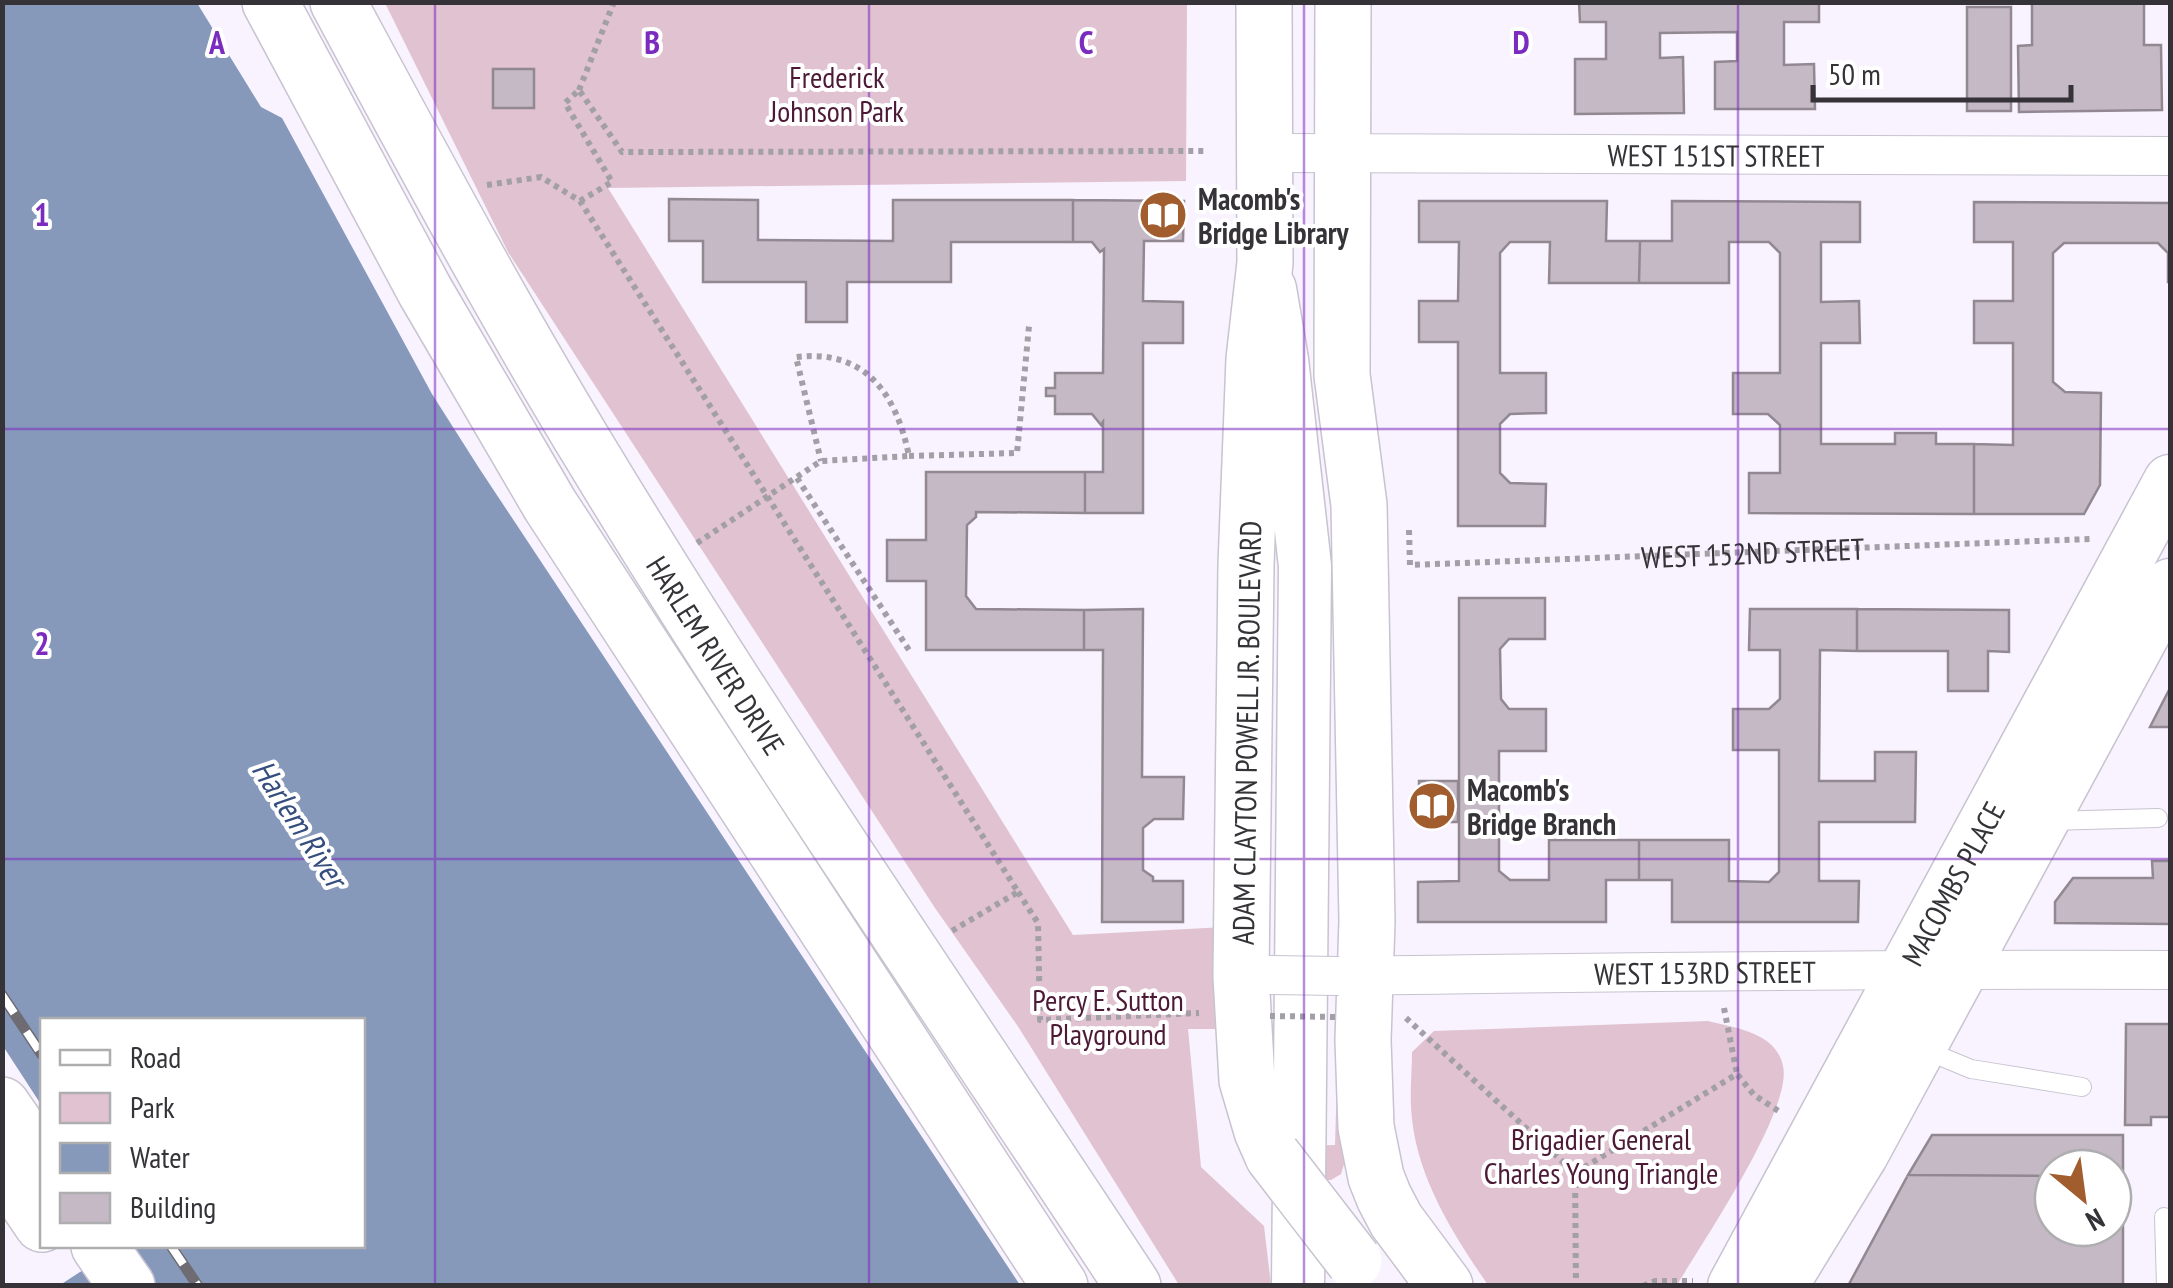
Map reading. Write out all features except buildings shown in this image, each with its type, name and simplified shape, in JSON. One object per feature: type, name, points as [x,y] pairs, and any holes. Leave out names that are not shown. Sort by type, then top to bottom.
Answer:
[{"type":"main road","name":"HARLEM RIVER DRIVE","points":[[270,2],[425,291],[550,505],[1060,1286]]},
{"type":"main road","name":"HARLEM RIVER DRIVE","points":[[338,2],[480,264],[594,459],[1133,1286]]},
{"type":"main road","name":"ADAM CLAYTON POWELL JR. BOULEVARD","points":[[1264,2],[1265,264],[1254,360],[1246,565],[1246,1080],[1273,1156],[1364,1273]]},
{"type":"main road","name":"ADAM CLAYTON POWELL JR. BOULEVARD","points":[[1305,566],[1330,503],[1342,374],[1343,2]]},
{"type":"main road","name":"ADAM CLAYTON POWELL JR. BOULEVARD","points":[[1265,264],[1282,360],[1305,566],[1298,1286]]},
{"type":"main road","name":"ADAM CLAYTON POWELL JR. BOULEVARD","points":[[1342,374],[1359,505],[1367,921],[1361,996],[1364,1100],[1376,1176],[1396,1220],[1445,1286]]},
{"type":"main road","name":"MACOMBS PLACE","points":[[1713,1283],[1906,970],[2170,481]]},
{"type":"main road","points":[[1246,565],[1305,566]]},
{"type":"main road","name":"MACOMBS PLACE","points":[[1781,1286],[1862,1154],[2170,585]]},
{"type":"main road","points":[[2,1106],[40,1161]]},
{"type":"main road","points":[[2,1165],[40,1221]]},
{"type":"main road","points":[[58,1248],[84,1286]]},
{"type":"main road","points":[[100,1248],[126,1286]]},
{"type":"street","name":"WEST 151ST STREET","points":[[1264,152],[2170,156]]},
{"type":"street","name":"WEST 153RD STREET","points":[[1249,996],[1361,996],[1963,968],[2170,970]]},
{"type":"lane","points":[[2042,821],[2158,818]]},
{"type":"lane","points":[[1920,1048],[1971,1069],[2082,1087]]},
{"type":"lane","points":[[2164,1217],[2166,1286]]},
{"type":"path","points":[[580,201],[612,182],[565,103],[579,90],[614,2]]},
{"type":"path","points":[[579,90],[622,152],[1205,151]]},
{"type":"path","points":[[487,185],[541,177],[580,201],[1038,923],[1040,1020],[1190,1011],[1249,996],[1361,996],[1575,1173],[1576,1286]]},
{"type":"path","points":[[696,544],[820,462],[1017,454],[1029,326]]},
{"type":"path","points":[[820,462],[796,358],[821,354],[850,361],[890,398],[902,424],[909,456]]},
{"type":"path","points":[[797,478],[910,650]]},
{"type":"path","name":"WEST 152ND STREET","points":[[1409,530],[1410,565],[2135,546]]},
{"type":"path","points":[[950,932],[1018,892]]},
{"type":"path","points":[[1724,1008],[1737,1074],[1754,1095],[1786,1116]]},
{"type":"path","points":[[1575,1173],[1737,1074]]},
{"type":"path","points":[[1643,1286],[1655,1281],[1713,1283]]},
{"type":"green space","points":[[385,3],[1187,3],[1186,181],[608,188],[1073,935],[1225,927],[1221,1029],[1188,1029],[1201,1167],[1264,1226],[1271,1285],[1179,1285],[1019,1028],[935,908],[508,252]]},
{"type":"green space","name":"Brigadier General Charles Young Triangle","points":[[1708,1021],[1753,1033],[1772,1046],[1783,1066],[1782,1086],[1743,1176],[1677,1285],[1488,1285],[1437,1201],[1419,1155],[1411,1107],[1412,1052],[1434,1031]]},
{"type":"green space","points":[[1337,1080],[1345,1161],[1341,1174],[1322,1180],[1296,1146],[1335,1145]]},
{"type":"water","name":"Harlem River","points":[[2,3],[197,3],[261,107],[282,118],[432,394],[479,468],[1020,1285],[60,1285],[117,1248],[365,1248],[365,1018],[40,1018],[40,1103],[3,1046]]},
{"type":"railway","points":[[2,995],[40,1052]]},
{"type":"railway","points":[[172,1248],[198,1286]]},
{"type":"place","name":"Macomb's Bridge Library","points":[[1163,215]]},
{"type":"place","name":"Macomb's Bridge Branch","points":[[1432,806]]},
{"type":"park label","name":"Frederick Johnson Park","points":[[837,93]]},
{"type":"park label","name":"Percy E. Sutton Playground","points":[[1108,1016]]}]
